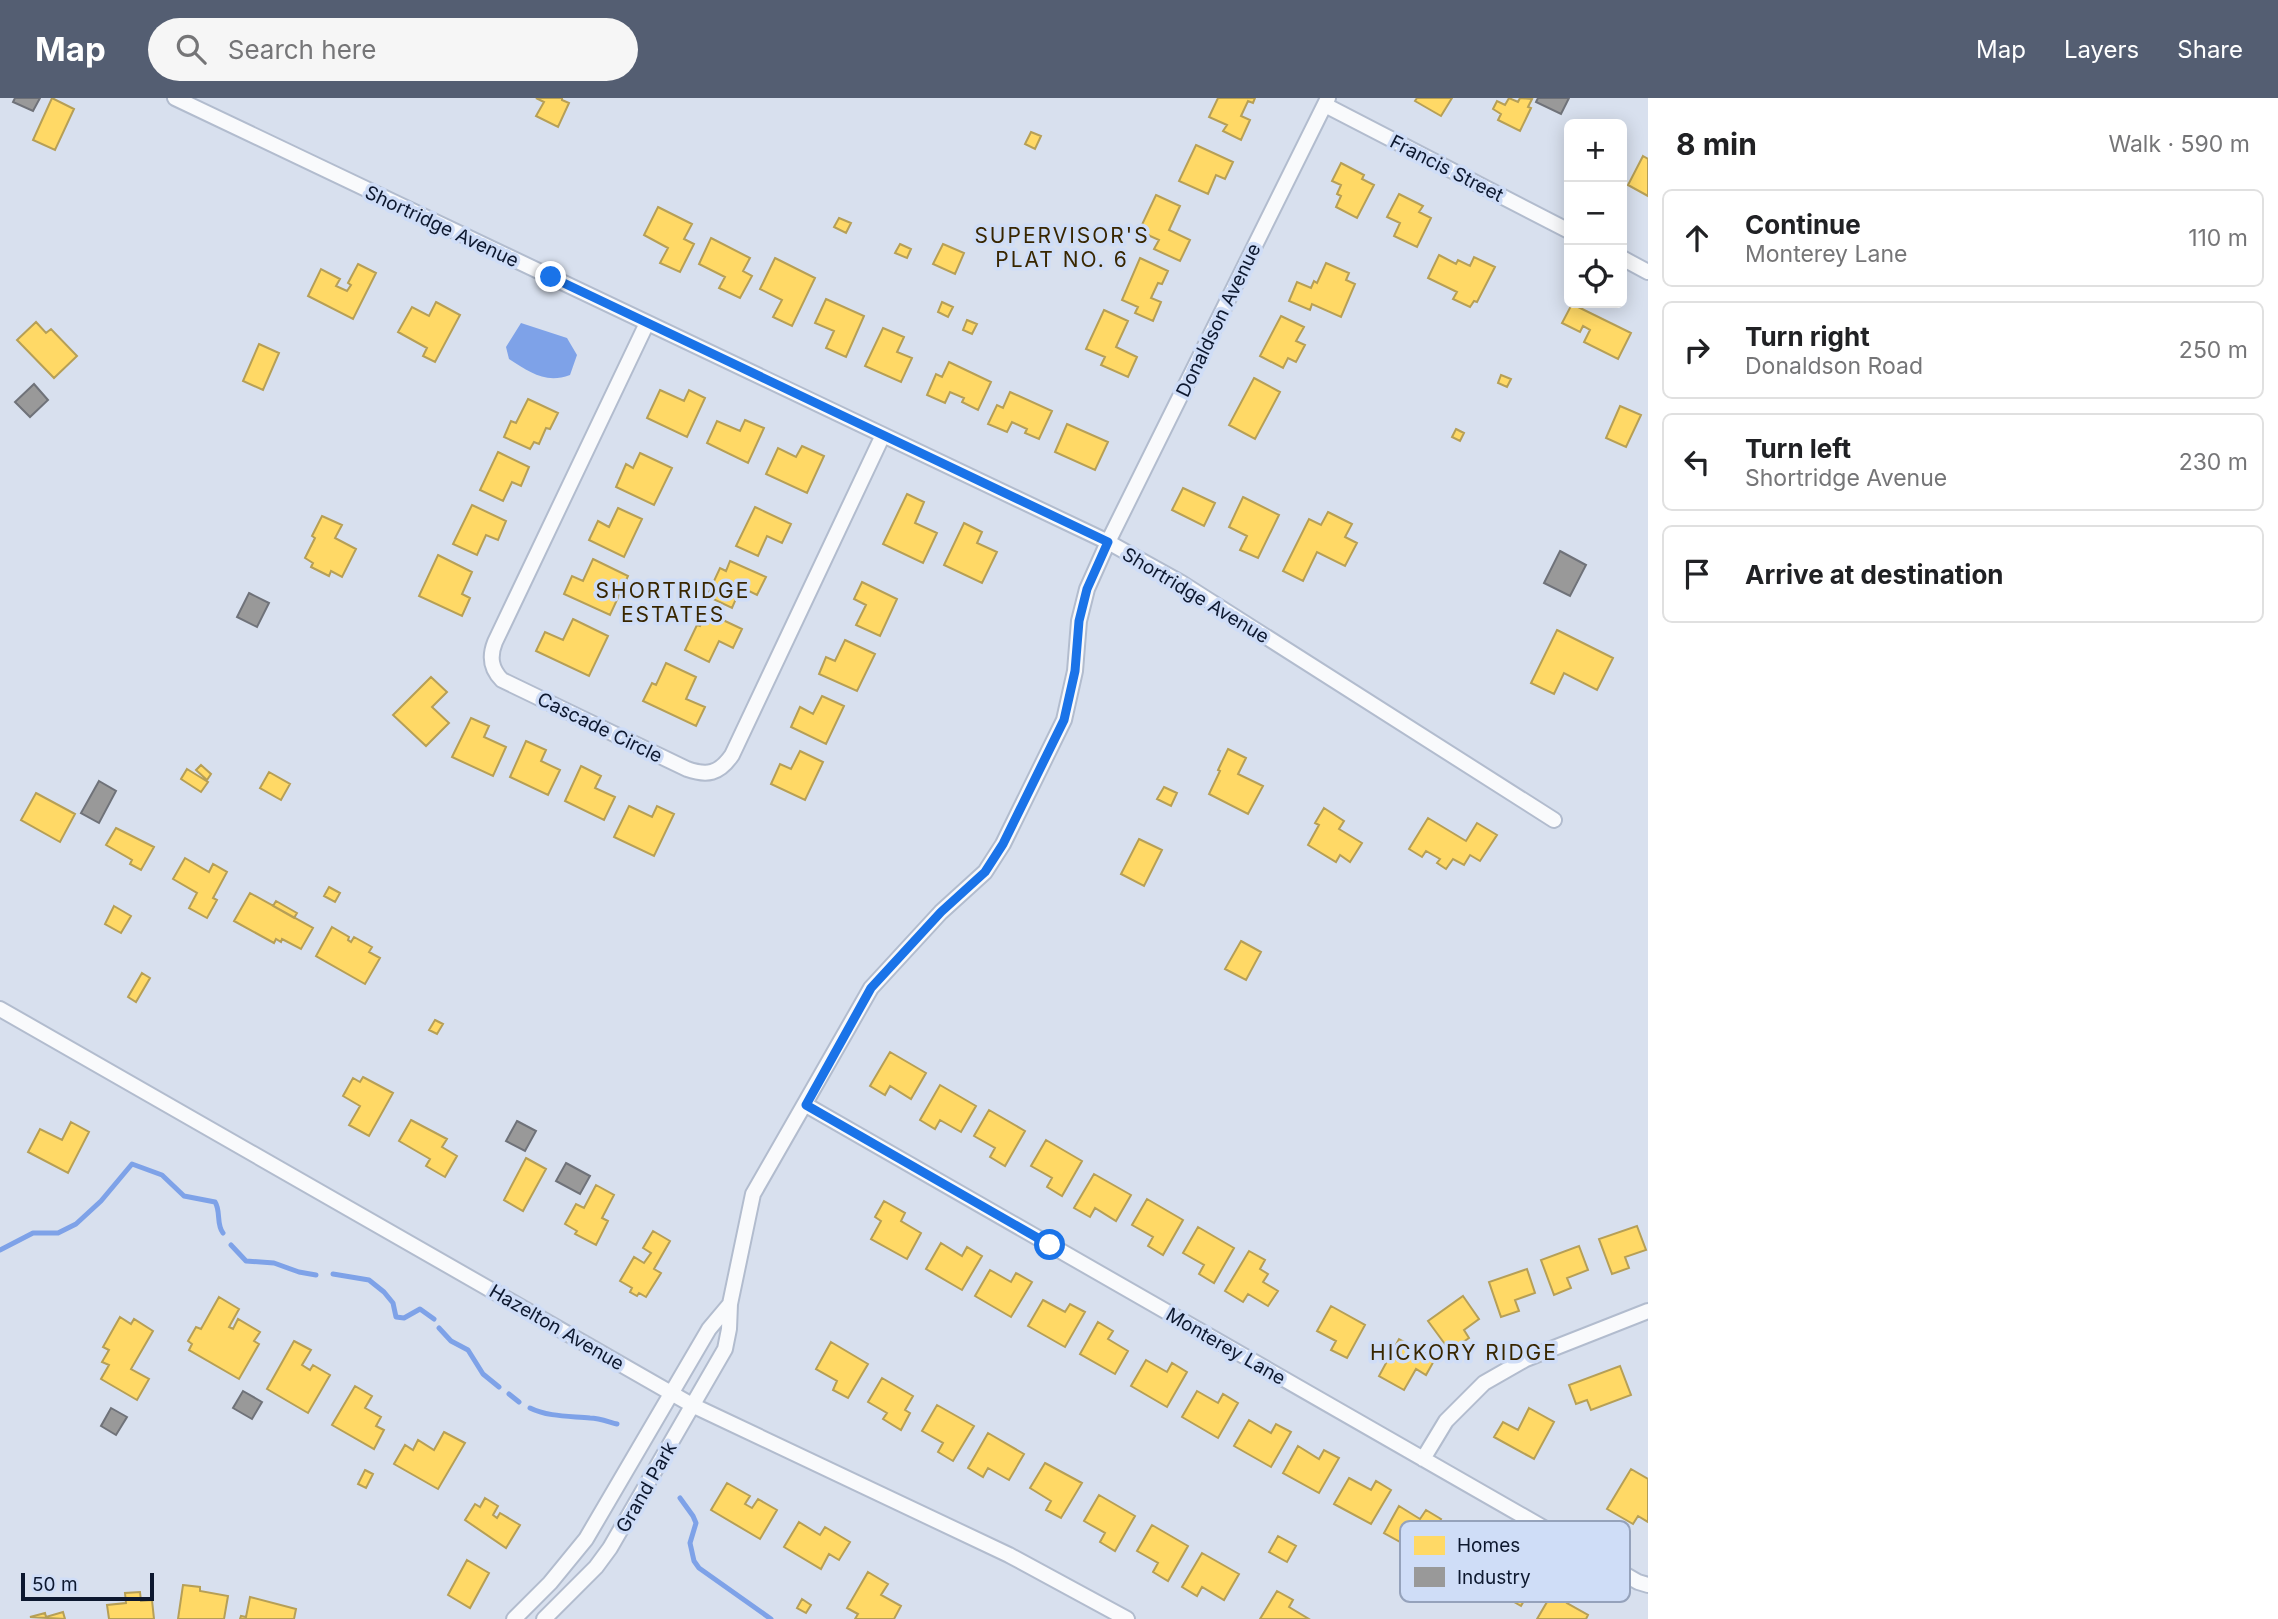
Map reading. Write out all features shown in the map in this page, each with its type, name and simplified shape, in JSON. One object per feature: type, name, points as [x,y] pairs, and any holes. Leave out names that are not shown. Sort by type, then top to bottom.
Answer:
[{"type":"street","name":"Shortridge Avenue","points":[[175,98],[1108,542],[1180,582],[1554,820]]},
{"type":"street","name":"Francis Street","points":[[1326,101],[1564,228]]},
{"type":"street","name":"Donaldson Avenue","points":[[806,1105],[871,988],[941,912],[985,872],[1003,844],[1064,720],[1075,671],[1079,621],[1087,589],[1326,101]]},
{"type":"street","points":[[1627,261],[1648,272]]},
{"type":"street","name":"Cascade Circle","points":[[647,323],[495,642],[491,660],[496,674],[502,680],[665,759],[700,774],[711,774],[724,766],[732,755],[883,435]]},
{"type":"street","name":"Hazelton Avenue","points":[[0,1009],[692,1405],[1009,1555],[1127,1619]]},
{"type":"street","name":"Grand Park","points":[[544,1619],[596,1567],[624,1526],[724,1349],[730,1304],[753,1194],[806,1105]]},
{"type":"street","name":"Monterey Lane","points":[[806,1105],[1531,1521]]},
{"type":"street","name":"Grand Park","points":[[514,1619],[576,1553],[608,1505],[709,1329],[730,1304]]},
{"type":"street","points":[[1423,1459],[1446,1421],[1484,1383],[1526,1359],[1648,1311]]},
{"type":"street","points":[[576,1553],[596,1567]]},
{"type":"street","name":"Monterey Lane","points":[[1630,1577],[1648,1585]]},
{"type":"water","points":[[521,323],[567,338],[577,355],[570,375],[545,377],[509,359],[506,347]]},
{"type":"building: Homes","points":[[52,98],[74,109],[55,150],[33,140]]},
{"type":"building: Homes","points":[[536,98],[562,98],[569,103],[558,127],[536,116],[544,102]]},
{"type":"building: Homes","points":[[1218,98],[1255,98],[1253,103],[1248,101],[1241,116],[1250,120],[1241,140],[1223,131],[1227,125],[1209,117]]},
{"type":"building: Homes","points":[[1417,98],[1452,98],[1441,116],[1415,101]]},
{"type":"building: Homes","points":[[1509,98],[1518,102],[1520,98],[1532,99],[1528,107],[1531,108],[1520,131],[1498,120],[1501,114],[1493,109],[1497,101],[1505,105]]},
{"type":"building: Homes","points":[[1031,132],[1041,136],[1035,149],[1025,144]]},
{"type":"building: Homes","points":[[1196,145],[1233,162],[1225,179],[1216,175],[1208,194],[1179,181]]},
{"type":"building: Homes","points":[[1643,156],[1648,159],[1648,196],[1628,185]]},
{"type":"building: Homes","points":[[1341,163],[1364,175],[1362,179],[1374,185],[1357,218],[1336,207],[1341,196],[1337,194],[1341,185],[1332,181]]},
{"type":"building: Homes","points":[[1399,194],[1423,206],[1419,212],[1431,218],[1417,247],[1394,236],[1400,223],[1387,217]]},
{"type":"building: Homes","points":[[1156,195],[1180,206],[1169,230],[1190,240],[1180,261],[1154,249],[1159,240],[1139,231]]},
{"type":"building: Homes","points":[[658,207],[692,224],[684,239],[694,244],[680,272],[660,263],[668,248],[644,235]]},
{"type":"building: Homes","points":[[839,218],[851,223],[846,233],[834,227]]},
{"type":"building: Homes","points":[[711,238],[750,258],[743,271],[752,276],[740,298],[719,288],[725,277],[699,264]]},
{"type":"building: Homes","points":[[900,244],[911,249],[907,258],[895,253]]},
{"type":"building: Homes","points":[[943,244],[964,253],[955,274],[933,264]]},
{"type":"building: Homes","points":[[1439,255],[1456,264],[1458,260],[1470,266],[1474,257],[1495,267],[1477,302],[1474,301],[1470,307],[1453,299],[1457,292],[1428,278]]},
{"type":"building: Homes","points":[[775,258],[815,278],[792,326],[773,317],[782,300],[760,289]]},
{"type":"building: Homes","points":[[1140,258],[1168,271],[1151,298],[1161,302],[1153,321],[1135,313],[1138,307],[1122,300]]},
{"type":"building: Homes","points":[[1326,263],[1349,273],[1346,280],[1355,284],[1341,317],[1312,304],[1310,310],[1289,301],[1297,282],[1311,288],[1314,281],[1317,283]]},
{"type":"building: Homes","points":[[358,264],[376,273],[353,319],[308,296],[321,269],[340,279],[336,286],[347,291]]},
{"type":"building: Homes","points":[[826,299],[864,316],[846,357],[826,348],[834,331],[815,323]]},
{"type":"building: Homes","points":[[436,302],[460,315],[435,362],[423,356],[427,348],[398,332],[412,307],[429,316]]},
{"type":"building: Homes","points":[[942,302],[953,307],[948,317],[938,312]]},
{"type":"building: Homes","points":[[1570,308],[1580,308],[1631,333],[1618,359],[1584,342],[1590,330],[1583,326],[1580,332],[1562,323]]},
{"type":"building: Homes","points":[[1104,310],[1128,321],[1116,347],[1137,357],[1128,377],[1101,365],[1105,357],[1086,349]]},
{"type":"building: Homes","points":[[1281,316],[1304,327],[1296,341],[1305,345],[1296,362],[1288,358],[1283,368],[1260,356]]},
{"type":"building: Homes","points":[[967,320],[977,324],[972,334],[963,330]]},
{"type":"building: Homes","points":[[36,322],[46,333],[51,329],[77,356],[54,378],[17,340]]},
{"type":"building: Homes","points":[[883,328],[904,337],[897,352],[912,358],[901,382],[865,366]]},
{"type":"building: Homes","points":[[259,344],[279,353],[263,390],[243,381]]},
{"type":"building: Homes","points":[[949,362],[991,382],[978,410],[962,402],[964,398],[950,392],[945,403],[927,395],[936,374],[942,377]]},
{"type":"building: Homes","points":[[1501,375],[1511,379],[1507,387],[1498,383]]},
{"type":"building: Homes","points":[[1254,378],[1280,392],[1255,439],[1229,425]]},
{"type":"building: Homes","points":[[660,390],[684,401],[689,390],[705,398],[687,437],[647,418]]},
{"type":"building: Homes","points":[[1010,392],[1052,411],[1039,439],[1025,433],[1027,429],[1012,422],[1007,432],[988,424],[997,405],[1003,408]]},
{"type":"building: Homes","points":[[528,399],[558,413],[550,429],[546,428],[539,444],[534,442],[530,449],[504,437],[511,421],[516,423]]},
{"type":"building: Homes","points":[[1620,406],[1641,415],[1626,447],[1606,438]]},
{"type":"building: Homes","points":[[745,420],[764,428],[748,463],[707,443],[717,421],[740,431]]},
{"type":"building: Homes","points":[[1067,424],[1108,442],[1095,470],[1055,452]]},
{"type":"building: Homes","points":[[1456,429],[1464,433],[1460,441],[1452,437]]},
{"type":"building: Homes","points":[[802,446],[824,456],[807,493],[766,474],[778,448],[796,457]]},
{"type":"building: Homes","points":[[498,452],[529,467],[521,486],[512,482],[503,501],[480,490]]},
{"type":"building: Homes","points":[[640,453],[672,468],[654,505],[616,487],[626,464],[633,468]]},
{"type":"building: Homes","points":[[1183,488],[1215,503],[1204,526],[1172,510]]},
{"type":"building: Homes","points":[[907,494],[924,502],[915,523],[937,533],[923,563],[883,544]]},
{"type":"building: Homes","points":[[1243,497],[1279,515],[1258,558],[1240,550],[1247,536],[1229,527]]},
{"type":"building: Homes","points":[[472,505],[506,521],[498,540],[486,535],[477,555],[453,544]]},
{"type":"building: Homes","points":[[755,507],[791,524],[782,543],[767,536],[758,556],[736,546]]},
{"type":"building: Homes","points":[[618,508],[642,519],[624,557],[589,540],[598,521],[609,527]]},
{"type":"building: Homes","points":[[1328,512],[1352,524],[1345,537],[1357,543],[1345,566],[1317,552],[1303,581],[1283,571],[1309,519],[1321,525]]},
{"type":"building: Homes","points":[[322,516],[342,525],[335,538],[356,549],[342,577],[331,571],[329,576],[311,567],[313,563],[305,558]]},
{"type":"building: Homes","points":[[964,523],[982,532],[977,543],[997,552],[982,583],[944,565]]},
{"type":"building: Homes","points":[[438,555],[472,572],[462,594],[470,598],[462,616],[419,596]]},
{"type":"building: Homes","points":[[593,559],[628,576],[610,615],[564,594],[572,576],[583,581]]},
{"type":"building: Homes","points":[[730,561],[766,577],[757,595],[741,587],[732,608],[707,596],[720,568],[726,571]]},
{"type":"building: Homes","points":[[862,582],[897,599],[880,636],[856,625],[866,605],[854,599]]},
{"type":"building: Homes","points":[[706,612],[742,629],[733,648],[719,641],[709,662],[685,650]]},
{"type":"building: Homes","points":[[573,619],[608,636],[589,676],[536,651],[545,632],[563,640]]},
{"type":"building: Homes","points":[[1557,630],[1613,658],[1597,690],[1564,673],[1554,694],[1531,683]]},
{"type":"building: Homes","points":[[845,640],[875,654],[857,691],[819,674],[826,657],[835,661]]},
{"type":"building: Homes","points":[[666,663],[696,677],[686,699],[705,707],[696,726],[643,701],[652,683],[656,685]]},
{"type":"building: Homes","points":[[431,677],[447,692],[432,707],[449,723],[426,746],[393,715]]},
{"type":"building: Homes","points":[[822,696],[844,706],[826,744],[791,727],[800,707],[813,714]]},
{"type":"building: Homes","points":[[471,718],[489,726],[484,737],[506,747],[493,776],[452,757]]},
{"type":"building: Homes","points":[[526,741],[546,750],[541,761],[560,770],[548,795],[510,777]]},
{"type":"building: Homes","points":[[1228,749],[1246,758],[1238,774],[1263,786],[1248,814],[1209,794]]},
{"type":"building: Homes","points":[[800,751],[823,762],[805,800],[771,784],[780,764],[791,769]]},
{"type":"building: Homes","points":[[201,765],[211,774],[207,780],[196,770]]},
{"type":"building: Homes","points":[[581,766],[601,776],[595,788],[615,797],[604,820],[565,801]]},
{"type":"building: Homes","points":[[187,769],[208,782],[201,792],[181,779]]},
{"type":"building: Homes","points":[[269,772],[290,784],[281,800],[260,788]]},
{"type":"building: Homes","points":[[1164,787],[1177,793],[1171,806],[1157,799]]},
{"type":"building: Homes","points":[[36,793],[75,814],[60,842],[21,820]]},
{"type":"building: Homes","points":[[629,806],[652,817],[657,806],[674,814],[654,856],[614,837]]},
{"type":"building: Homes","points":[[1324,808],[1344,821],[1339,829],[1362,843],[1350,862],[1340,855],[1336,862],[1308,845],[1319,825],[1315,823]]},
{"type":"building: Homes","points":[[1428,818],[1466,841],[1477,823],[1497,835],[1480,861],[1470,855],[1464,865],[1453,859],[1446,869],[1437,863],[1440,859],[1426,851],[1422,857],[1409,849]]},
{"type":"building: Homes","points":[[116,828],[154,847],[141,870],[130,864],[132,860],[106,845]]},
{"type":"building: Homes","points":[[1139,839],[1162,850],[1144,886],[1121,874]]},
{"type":"building: Homes","points":[[185,858],[209,872],[213,864],[227,872],[213,898],[217,900],[207,918],[189,908],[197,893],[173,879]]},
{"type":"building: Homes","points":[[329,887],[340,893],[335,902],[324,896]]},
{"type":"building: Homes","points":[[250,893],[313,928],[301,949],[282,939],[281,942],[276,939],[274,943],[234,921]]},
{"type":"building: Homes","points":[[276,901],[297,913],[294,918],[273,906]]},
{"type":"building: Homes","points":[[114,906],[131,916],[121,933],[105,924]]},
{"type":"building: Homes","points":[[332,927],[349,937],[351,942],[354,937],[372,947],[369,952],[380,958],[365,984],[316,956]]},
{"type":"building: Homes","points":[[1241,941],[1261,952],[1246,980],[1225,969]]},
{"type":"building: Homes","points":[[142,973],[150,978],[136,1002],[128,997]]},
{"type":"building: Homes","points":[[435,1020],[443,1024],[437,1034],[429,1030]]},
{"type":"building: Homes","points":[[890,1052],[926,1073],[911,1099],[890,1086],[885,1095],[870,1086]]},
{"type":"building: Homes","points":[[363,1077],[393,1093],[369,1136],[349,1125],[360,1106],[343,1096],[353,1078],[360,1082]]},
{"type":"building: Homes","points":[[940,1085],[976,1106],[961,1132],[940,1120],[935,1129],[920,1120]]},
{"type":"building: Homes","points":[[989,1110],[1025,1131],[1005,1166],[990,1157],[995,1148],[974,1136]]},
{"type":"building: Homes","points":[[411,1120],[447,1139],[442,1147],[457,1156],[445,1177],[426,1166],[430,1159],[399,1141]]},
{"type":"building: Homes","points":[[71,1122],[89,1132],[68,1173],[28,1152],[40,1129],[62,1140]]},
{"type":"building: Homes","points":[[1046,1140],[1082,1161],[1062,1196],[1047,1187],[1052,1178],[1031,1166]]},
{"type":"building: Homes","points":[[526,1158],[546,1169],[523,1211],[504,1200]]},
{"type":"building: Homes","points":[[1094,1174],[1131,1195],[1116,1221],[1095,1208],[1090,1217],[1074,1208]]},
{"type":"building: Homes","points":[[596,1185],[614,1195],[602,1218],[608,1221],[596,1245],[575,1234],[577,1231],[565,1224],[576,1204],[584,1208]]},
{"type":"building: Homes","points":[[1147,1199],[1183,1220],[1163,1255],[1148,1246],[1153,1237],[1132,1225]]},
{"type":"building: Homes","points":[[884,1201],[905,1213],[901,1221],[921,1233],[907,1259],[871,1239],[881,1221],[875,1217]]},
{"type":"building: Homes","points":[[1637,1226],[1646,1250],[1625,1257],[1629,1268],[1612,1274],[1599,1239]]},
{"type":"building: Homes","points":[[1198,1227],[1234,1248],[1214,1283],[1199,1274],[1204,1265],[1183,1253]]},
{"type":"building: Homes","points":[[653,1231],[670,1241],[654,1269],[661,1273],[646,1297],[639,1293],[637,1296],[630,1292],[632,1288],[620,1281],[634,1257],[644,1263],[651,1253],[643,1248]]},
{"type":"building: Homes","points":[[941,1243],[962,1256],[967,1247],[982,1256],[962,1290],[926,1269]]},
{"type":"building: Homes","points":[[1579,1246],[1588,1270],[1567,1278],[1571,1288],[1554,1295],[1541,1260]]},
{"type":"building: Homes","points":[[1249,1251],[1265,1260],[1260,1269],[1268,1274],[1263,1282],[1278,1291],[1268,1306],[1248,1294],[1243,1302],[1225,1291]]},
{"type":"building: Homes","points":[[1527,1269],[1535,1293],[1515,1300],[1519,1311],[1501,1317],[1489,1282]]},
{"type":"building: Homes","points":[[990,1270],[1011,1282],[1016,1273],[1032,1282],[1011,1317],[975,1296]]},
{"type":"building: Homes","points":[[1463,1296],[1479,1319],[1464,1330],[1469,1338],[1450,1351],[1428,1321]]},
{"type":"building: Homes","points":[[219,1297],[239,1309],[229,1327],[233,1329],[238,1319],[260,1332],[254,1341],[259,1344],[239,1379],[189,1350],[192,1344],[188,1341],[196,1327],[201,1329]]},
{"type":"building: Homes","points":[[1043,1300],[1065,1312],[1070,1304],[1085,1312],[1065,1347],[1028,1326]]},
{"type":"building: Homes","points":[[1331,1306],[1365,1325],[1347,1358],[1331,1350],[1336,1341],[1317,1331]]},
{"type":"building: Homes","points":[[120,1317],[131,1324],[134,1319],[153,1331],[131,1369],[149,1379],[137,1400],[101,1379],[109,1365],[102,1362],[109,1350],[103,1347]]},
{"type":"building: Homes","points":[[1098,1322],[1113,1331],[1108,1339],[1128,1351],[1115,1374],[1080,1354]]},
{"type":"building: Homes","points":[[1399,1339],[1435,1359],[1426,1375],[1416,1369],[1404,1390],[1379,1376]]},
{"type":"building: Homes","points":[[294,1341],[311,1350],[302,1365],[310,1370],[313,1365],[330,1375],[308,1413],[267,1389]]},
{"type":"building: Homes","points":[[831,1342],[868,1364],[848,1398],[833,1390],[837,1381],[816,1369]]},
{"type":"building: Homes","points":[[1146,1360],[1167,1372],[1172,1363],[1187,1372],[1167,1407],[1131,1386]]},
{"type":"building: Homes","points":[[1620,1366],[1631,1395],[1591,1410],[1587,1400],[1576,1404],[1569,1385]]},
{"type":"building: Homes","points":[[882,1378],[913,1396],[905,1410],[910,1413],[901,1430],[883,1419],[887,1413],[868,1402]]},
{"type":"building: Homes","points":[[355,1386],[372,1396],[365,1408],[381,1417],[376,1426],[384,1430],[374,1449],[332,1425]]},
{"type":"building: Homes","points":[[1197,1391],[1218,1403],[1223,1394],[1238,1403],[1218,1438],[1182,1417]]},
{"type":"building: Homes","points":[[937,1405],[974,1426],[953,1461],[938,1452],[943,1443],[922,1431]]},
{"type":"building: Homes","points":[[1529,1408],[1554,1422],[1534,1459],[1494,1437],[1503,1422],[1518,1430]]},
{"type":"building: Homes","points":[[1249,1420],[1271,1433],[1276,1424],[1291,1432],[1271,1467],[1234,1446]]},
{"type":"building: Homes","points":[[444,1432],[465,1443],[438,1489],[394,1464],[405,1445],[413,1450],[418,1440],[434,1450]]},
{"type":"building: Homes","points":[[988,1433],[1024,1454],[1009,1480],[988,1468],[983,1477],[968,1468]]},
{"type":"building: Homes","points":[[1298,1446],[1319,1459],[1324,1450],[1339,1458],[1319,1493],[1283,1473]]},
{"type":"building: Homes","points":[[1045,1463],[1082,1483],[1061,1518],[1046,1510],[1051,1501],[1030,1488]]},
{"type":"building: Homes","points":[[1631,1469],[1648,1479],[1648,1522],[1638,1516],[1633,1524],[1607,1509]]},
{"type":"building: Homes","points":[[365,1470],[373,1474],[366,1488],[358,1484]]},
{"type":"building: Homes","points":[[1349,1478],[1371,1490],[1376,1481],[1391,1490],[1371,1524],[1334,1504]]},
{"type":"building: Homes","points":[[727,1483],[750,1496],[745,1504],[752,1508],[758,1499],[777,1510],[760,1539],[711,1510]]},
{"type":"building: Homes","points":[[1099,1495],[1135,1516],[1115,1551],[1100,1542],[1105,1533],[1084,1521]]},
{"type":"building: Homes","points":[[485,1498],[498,1506],[493,1515],[497,1518],[500,1513],[520,1525],[506,1548],[465,1520],[475,1504],[480,1507]]},
{"type":"building: Homes","points":[[1399,1506],[1420,1519],[1426,1510],[1441,1519],[1400,1521],[1400,1542],[1384,1533]]},
{"type":"building: Homes","points":[[799,1522],[820,1535],[825,1527],[850,1542],[839,1560],[829,1554],[821,1569],[784,1547]]},
{"type":"building: Homes","points":[[1152,1525],[1188,1546],[1168,1581],[1153,1572],[1158,1563],[1137,1551]]},
{"type":"building: Homes","points":[[1278,1536],[1296,1546],[1287,1562],[1269,1552]]},
{"type":"building: Homes","points":[[1202,1553],[1239,1574],[1224,1600],[1202,1587],[1197,1596],[1182,1587]]},
{"type":"building: Homes","points":[[467,1560],[489,1573],[470,1608],[448,1595]]},
{"type":"building: Homes","points":[[868,1572],[888,1584],[881,1595],[901,1606],[894,1619],[855,1619],[858,1614],[847,1608]]},
{"type":"building: Homes","points":[[183,1585],[228,1596],[224,1619],[178,1619]]},
{"type":"building: Homes","points":[[1277,1591],[1293,1600],[1289,1607],[1309,1619],[1260,1619]]},
{"type":"building: Homes","points":[[140,1592],[141,1601],[152,1600],[154,1619],[109,1619],[107,1605],[126,1603],[125,1593]]},
{"type":"building: Homes","points":[[250,1597],[296,1609],[294,1619],[240,1619],[241,1616],[246,1617]]},
{"type":"building: Homes","points":[[802,1599],[811,1605],[806,1613],[797,1608]]},
{"type":"building: Homes","points":[[1547,1602],[1568,1602],[1588,1615],[1586,1619],[1537,1619]]},
{"type":"building: Homes","points":[[63,1612],[65,1619],[30,1617],[45,1613],[46,1617]]},
{"type":"building: Industry","points":[[15,98],[40,98],[33,111],[13,102]]},
{"type":"building: Industry","points":[[1538,98],[1569,98],[1561,114],[1536,102]]},
{"type":"building: Industry","points":[[34,384],[48,400],[30,417],[15,402]]},
{"type":"building: Industry","points":[[1560,551],[1586,565],[1570,596],[1544,583]]},
{"type":"building: Industry","points":[[249,593],[269,603],[257,627],[237,617]]},
{"type":"building: Industry","points":[[99,781],[116,791],[99,823],[81,813]]},
{"type":"building: Industry","points":[[517,1121],[536,1131],[525,1151],[506,1141]]},
{"type":"building: Industry","points":[[566,1163],[590,1176],[580,1194],[556,1181]]},
{"type":"building: Industry","points":[[243,1391],[262,1402],[252,1419],[233,1408]]},
{"type":"building: Industry","points":[[111,1408],[127,1417],[116,1435],[101,1426]]},
{"type":"waterway","points":[[0,1250],[33,1233],[58,1233],[76,1224],[101,1201],[132,1164],[162,1175],[184,1196],[215,1202],[223,1233]]},
{"type":"waterway","points":[[231,1245],[246,1261],[274,1263],[316,1275]]},
{"type":"waterway","points":[[333,1274],[369,1280],[393,1303],[396,1317],[404,1318],[420,1309],[434,1319]]},
{"type":"waterway","points":[[439,1328],[451,1341],[468,1350],[483,1374],[499,1387]]},
{"type":"waterway","points":[[509,1394],[519,1402]]},
{"type":"waterway","points":[[530,1408],[552,1415],[597,1419],[617,1424]]},
{"type":"waterway","points":[[680,1498],[696,1523],[690,1543],[694,1561],[699,1568],[771,1619]]},
{"type":"district","name":"SUPERVISOR'S PLAT NO. 6","points":[[1062,248]]},
{"type":"district","name":"SHORTRIDGE ESTATES","points":[[673,603]]},
{"type":"district","name":"HICKORY RIDGE","points":[[1464,1353]]},
{"type":"route","points":[[551,277],[1108,542],[1087,589],[1079,621],[1075,671],[1064,720],[1003,844],[985,872],[941,912],[871,988],[806,1105],[1050,1245]]}]
